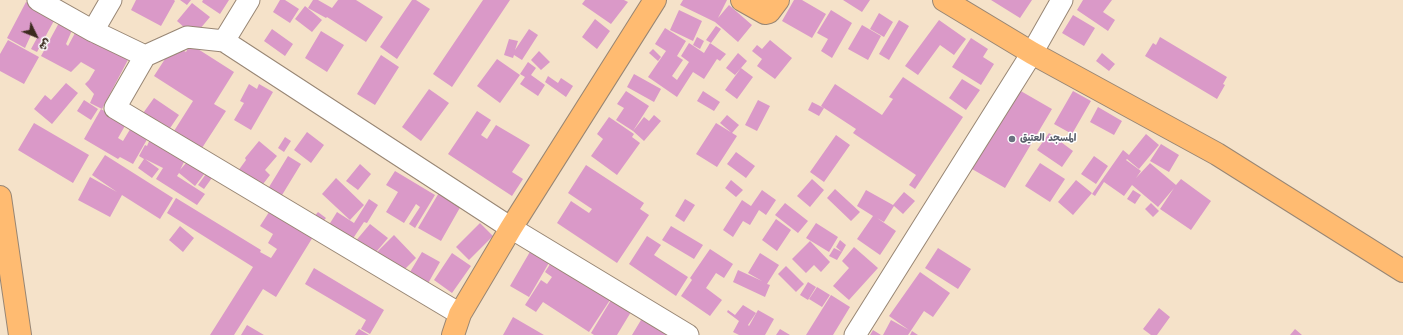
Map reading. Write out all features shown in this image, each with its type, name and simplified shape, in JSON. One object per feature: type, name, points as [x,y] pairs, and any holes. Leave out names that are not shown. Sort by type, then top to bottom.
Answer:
[{"type":"main road","points":[[452,335],[460,314],[511,228],[655,0]]},
{"type":"main road","points":[[742,0],[765,12],[769,12],[778,0]]},
{"type":"main road","points":[[944,0],[1032,53],[1217,154],[1403,271]]},
{"type":"main road","points":[[0,197],[20,335]]},
{"type":"street","points":[[38,0],[93,31],[145,56]]},
{"type":"street","points":[[93,31],[111,0]]},
{"type":"street","points":[[224,41],[249,0]]},
{"type":"street","points":[[855,335],[1032,53],[1062,0]]},
{"type":"street","points":[[460,314],[115,108],[145,56],[187,37],[224,41],[511,228],[688,335]]},
{"type":"building","points":[[136,0],[175,1],[161,26],[131,10]]},
{"type":"building","points":[[180,0],[191,0],[187,5]]},
{"type":"building","points":[[203,0],[229,0],[220,14],[202,2]]},
{"type":"building","points":[[280,0],[285,0],[299,9],[290,23],[273,12]]},
{"type":"building","points":[[313,0],[318,0],[332,8],[338,0],[356,0],[383,17],[366,42],[327,17],[326,18],[308,8]]},
{"type":"building","points":[[412,0],[416,0],[430,9],[397,59],[380,47]]},
{"type":"building","points":[[483,0],[510,0],[452,87],[433,74]]},
{"type":"building","points":[[585,0],[624,0],[628,2],[611,24],[582,4]]},
{"type":"building","points":[[683,0],[727,0],[718,18],[729,5],[752,25],[738,42],[715,22],[680,5]]},
{"type":"building","points":[[794,0],[802,0],[826,14],[812,38],[782,21]]},
{"type":"building","points":[[843,0],[870,0],[862,12]]},
{"type":"building","points":[[991,0],[1032,0],[1020,18]]},
{"type":"building","points":[[1083,0],[1112,0],[1103,12],[1115,20],[1108,31],[1077,10]]},
{"type":"building","points":[[26,2],[56,17],[37,52],[31,49],[37,38],[31,35],[25,48],[7,38]]},
{"type":"building","points":[[192,3],[210,17],[194,36],[177,21]]},
{"type":"building","points":[[305,6],[322,20],[312,32],[295,19]]},
{"type":"building","points":[[679,10],[702,21],[693,41],[670,30]]},
{"type":"building","points":[[831,10],[852,23],[832,58],[821,51],[828,39],[817,33]]},
{"type":"building","points":[[879,13],[893,22],[884,37],[870,29]]},
{"type":"building","points":[[1073,15],[1095,28],[1084,46],[1062,33]]},
{"type":"building","points":[[595,19],[610,31],[597,49],[582,37]]},
{"type":"building","points":[[899,20],[909,26],[889,60],[879,54]]},
{"type":"building","points":[[939,20],[966,39],[954,55],[940,45],[918,75],[905,66]]},
{"type":"building","points":[[60,21],[73,28],[66,44],[68,46],[75,33],[130,56],[102,109],[90,103],[94,94],[85,84],[95,70],[81,62],[71,72],[41,56]]},
{"type":"building","points":[[862,25],[881,36],[868,60],[848,49]]},
{"type":"building","points":[[716,26],[721,29],[711,43],[706,40]]},
{"type":"building","points":[[665,28],[686,41],[677,56],[683,60],[672,76],[677,80],[689,62],[681,56],[689,43],[704,53],[710,43],[726,54],[720,61],[717,59],[704,79],[693,72],[677,97],[648,77],[666,51],[655,44]]},
{"type":"building","points":[[272,29],[293,44],[285,56],[264,41]]},
{"type":"building","points":[[529,29],[538,35],[522,60],[514,55],[513,58],[504,55],[509,39],[518,41],[515,50]]},
{"type":"building","points":[[321,31],[344,45],[327,72],[305,58]]},
{"type":"building","points":[[697,37],[704,41],[700,49],[693,45]]},
{"type":"building","points":[[1160,37],[1227,77],[1223,84],[1225,85],[1217,99],[1145,56],[1153,43],[1156,45]]},
{"type":"building","points":[[971,38],[988,49],[983,57],[994,64],[981,85],[952,67]]},
{"type":"building","points":[[8,40],[39,57],[24,84],[0,71],[0,54]]},
{"type":"building","points":[[770,40],[792,58],[775,79],[757,66],[762,59],[752,51],[757,45],[762,49]]},
{"type":"building","points":[[190,44],[234,72],[214,104],[226,111],[202,148],[174,131],[193,101],[154,76],[174,45],[186,52]]},
{"type":"building","points":[[653,49],[661,57],[658,61],[649,53]]},
{"type":"building","points":[[539,51],[550,62],[541,70],[531,60]]},
{"type":"building","points":[[738,53],[747,61],[735,75],[726,68]]},
{"type":"building","points":[[1102,53],[1115,64],[1109,71],[1096,61]]},
{"type":"building","points":[[381,55],[399,67],[375,105],[357,94]]},
{"type":"building","points":[[497,59],[520,75],[500,103],[477,86]]},
{"type":"building","points":[[528,62],[536,68],[531,75],[545,85],[538,96],[520,84],[525,77],[520,74]]},
{"type":"building","points":[[741,68],[753,77],[737,99],[725,90]]},
{"type":"building","points":[[634,74],[661,89],[654,102],[627,87]]},
{"type":"building","points":[[548,76],[558,83],[561,78],[573,86],[566,97],[545,82]]},
{"type":"building","points":[[903,77],[963,117],[915,189],[909,185],[916,175],[853,133],[856,129],[821,106],[835,84],[882,115],[893,99],[889,97]]},
{"type":"building","points":[[962,79],[980,90],[966,110],[949,98]]},
{"type":"building","points":[[66,83],[78,93],[52,124],[34,109],[45,95],[51,100]]},
{"type":"building","points":[[249,84],[257,89],[259,84],[273,92],[251,130],[234,120],[244,103],[240,101]]},
{"type":"building","points":[[429,89],[449,103],[421,141],[402,127]]},
{"type":"building","name":"المسجد العتيق","points":[[1019,90],[1052,109],[1005,188],[972,169]]},
{"type":"building","points":[[626,91],[649,106],[633,131],[616,120],[624,108],[617,104]]},
{"type":"building","points":[[703,91],[720,102],[714,111],[697,101]]},
{"type":"building","points":[[1073,91],[1091,101],[1072,134],[1054,124]]},
{"type":"building","points":[[154,98],[179,115],[166,134],[141,116]]},
{"type":"building","points":[[84,100],[98,109],[91,120],[77,111]]},
{"type":"building","points":[[758,100],[770,106],[757,131],[745,125]]},
{"type":"building","points":[[812,102],[824,108],[819,116],[808,110]]},
{"type":"building","points":[[1098,107],[1122,121],[1114,135],[1090,122]]},
{"type":"building","points":[[101,109],[126,124],[118,138],[123,141],[132,126],[149,136],[133,164],[120,157],[118,159],[84,139]]},
{"type":"building","points":[[477,111],[491,120],[481,135],[487,139],[496,125],[530,145],[512,172],[523,179],[512,196],[448,154]]},
{"type":"building","points":[[654,115],[661,121],[644,141],[633,131],[644,117],[649,121]]},
{"type":"building","points":[[727,115],[739,125],[732,133],[720,123]]},
{"type":"building","points":[[609,117],[634,134],[632,137],[640,143],[617,175],[591,156],[603,139],[597,134]]},
{"type":"building","points":[[34,123],[89,155],[73,183],[18,150]]},
{"type":"building","points":[[716,123],[737,136],[717,167],[696,154]]},
{"type":"building","points":[[307,132],[324,145],[311,163],[294,150]]},
{"type":"building","points":[[1049,133],[1073,151],[1062,167],[1037,150]]},
{"type":"building","points":[[1146,134],[1159,145],[1139,169],[1127,159],[1126,160],[1141,171],[1136,178],[1150,163],[1176,185],[1181,179],[1211,201],[1191,230],[1160,209],[1174,188],[1158,207],[1132,185],[1124,196],[1104,182],[1095,196],[1092,194],[1123,150],[1129,155]]},
{"type":"building","points":[[836,135],[850,145],[824,182],[810,172]]},
{"type":"building","points":[[151,137],[187,156],[180,170],[192,156],[208,169],[195,186],[179,173],[177,176],[205,194],[197,205],[156,179],[163,168],[145,159],[159,169],[152,178],[138,168],[144,159],[139,156],[145,145],[147,146]]},
{"type":"building","points":[[285,137],[291,141],[284,152],[278,148]]},
{"type":"building","points":[[259,141],[277,156],[265,170],[270,175],[260,188],[238,171],[246,160],[245,158]]},
{"type":"building","points":[[1161,144],[1179,155],[1169,172],[1150,161]]},
{"type":"building","points":[[736,152],[755,166],[746,178],[727,164]]},
{"type":"building","points":[[105,155],[173,198],[160,219],[122,195],[110,217],[78,200],[90,177],[117,192],[92,175]]},
{"type":"building","points":[[288,156],[301,164],[279,200],[266,192]]},
{"type":"building","points":[[1094,156],[1108,166],[1096,184],[1081,174]]},
{"type":"building","points":[[1040,163],[1065,179],[1050,202],[1025,186]]},
{"type":"building","points":[[360,164],[371,174],[358,190],[346,181]]},
{"type":"building","points":[[586,165],[644,203],[640,209],[649,215],[617,263],[557,223],[571,201],[589,213],[592,209],[568,193]]},
{"type":"building","points":[[208,171],[214,175],[204,189],[198,185]]},
{"type":"building","points":[[395,171],[435,195],[415,228],[409,224],[420,207],[416,204],[404,223],[386,212],[398,192],[386,185]]},
{"type":"building","points":[[336,178],[364,205],[350,220],[322,194]]},
{"type":"building","points":[[812,179],[824,190],[810,207],[797,196]]},
{"type":"building","points":[[731,180],[743,190],[736,197],[725,188]]},
{"type":"building","points":[[1076,180],[1092,193],[1073,215],[1058,202]]},
{"type":"building","points":[[835,189],[860,212],[851,221],[827,198]]},
{"type":"building","points":[[762,190],[776,200],[766,215],[759,210],[750,225],[743,221],[733,237],[723,230],[742,200],[751,206]]},
{"type":"building","points":[[866,190],[893,205],[904,192],[915,201],[903,214],[894,206],[884,222],[877,218],[896,231],[880,255],[857,239],[873,216],[857,206]]},
{"type":"building","points":[[1133,190],[1141,195],[1135,204],[1127,199]]},
{"type":"building","points":[[440,191],[462,204],[441,241],[418,228]]},
{"type":"building","points":[[176,198],[261,250],[260,252],[271,258],[277,249],[268,243],[273,234],[260,226],[273,206],[316,232],[276,297],[263,289],[234,335],[210,335],[253,267],[167,213]]},
{"type":"building","points":[[369,199],[378,205],[367,223],[364,222],[350,243],[327,228],[337,212],[354,223]]},
{"type":"building","points":[[685,199],[695,205],[684,222],[675,216]]},
{"type":"building","points":[[785,203],[808,221],[798,233],[775,215]]},
{"type":"building","points":[[1151,203],[1159,211],[1153,217],[1145,209]]},
{"type":"building","points":[[318,212],[326,218],[320,225],[313,218]]},
{"type":"building","points":[[776,219],[791,230],[777,251],[762,240]]},
{"type":"building","points":[[480,223],[493,236],[469,260],[456,247]]},
{"type":"building","points":[[816,223],[838,237],[829,252],[806,238]]},
{"type":"building","points":[[370,224],[388,238],[371,258],[354,243]]},
{"type":"building","points":[[180,226],[194,238],[183,252],[169,240]]},
{"type":"building","points":[[671,226],[703,245],[694,259],[662,240]]},
{"type":"building","points":[[394,235],[416,258],[398,276],[376,253]]},
{"type":"building","points":[[647,236],[661,245],[654,255],[688,277],[676,296],[629,264]]},
{"type":"building","points":[[840,240],[846,245],[842,252],[836,247]]},
{"type":"building","points":[[810,241],[830,262],[821,272],[814,265],[806,273],[792,259]]},
{"type":"building","points":[[854,247],[878,268],[849,300],[833,286],[849,268],[842,261]]},
{"type":"building","points":[[834,248],[842,252],[837,260],[829,256]]},
{"type":"building","points":[[938,248],[971,269],[958,289],[925,268]]},
{"type":"building","points":[[710,249],[733,264],[724,278],[716,273],[706,288],[722,300],[710,316],[681,296],[692,280],[690,278]]},
{"type":"building","points":[[531,250],[550,261],[529,297],[510,286]]},
{"type":"building","points":[[422,252],[440,262],[426,287],[407,277]]},
{"type":"building","points":[[452,253],[471,266],[452,293],[434,280]]},
{"type":"building","points":[[760,253],[779,265],[767,284],[770,285],[765,297],[733,282],[738,270],[762,281],[748,273]]},
{"type":"building","points":[[552,261],[610,300],[589,332],[543,302],[536,312],[525,305],[541,280],[547,284],[552,277],[545,272]]},
{"type":"building","points":[[786,266],[804,284],[796,292],[778,274]]},
{"type":"building","points":[[314,268],[384,310],[370,334],[361,329],[366,320],[305,284]]},
{"type":"building","points":[[920,272],[950,293],[933,317],[924,311],[908,335],[883,335],[891,320],[909,330],[889,316]]},
{"type":"building","points":[[808,282],[816,287],[808,300],[800,295]]},
{"type":"building","points":[[817,287],[830,295],[822,307],[809,299]]},
{"type":"building","points":[[614,295],[634,307],[617,335],[594,335],[591,333]]},
{"type":"building","points":[[831,295],[850,307],[833,335],[806,335]]},
{"type":"building","points":[[743,305],[756,313],[748,325],[749,326],[758,310],[774,319],[765,335],[739,335],[733,332],[739,321],[727,312],[728,310],[735,315]]},
{"type":"building","points":[[1159,308],[1170,317],[1157,335],[1151,335],[1143,329]]},
{"type":"building","points":[[644,315],[677,335],[632,335]]},
{"type":"building","points":[[513,317],[544,335],[503,335]]},
{"type":"building","points":[[247,325],[264,335],[241,335]]},
{"type":"building","points":[[359,329],[369,335],[355,335]]},
{"type":"building","points":[[780,329],[790,335],[776,335]]},
{"type":"building","points":[[1295,329],[1302,335],[1290,335]]},
{"type":"building","points":[[873,330],[881,335],[870,335]]},
{"type":"building","points":[[912,331],[918,335],[910,335]]},
{"type":"place","name":"المسجد العتيق","points":[[1012,139]]}]
